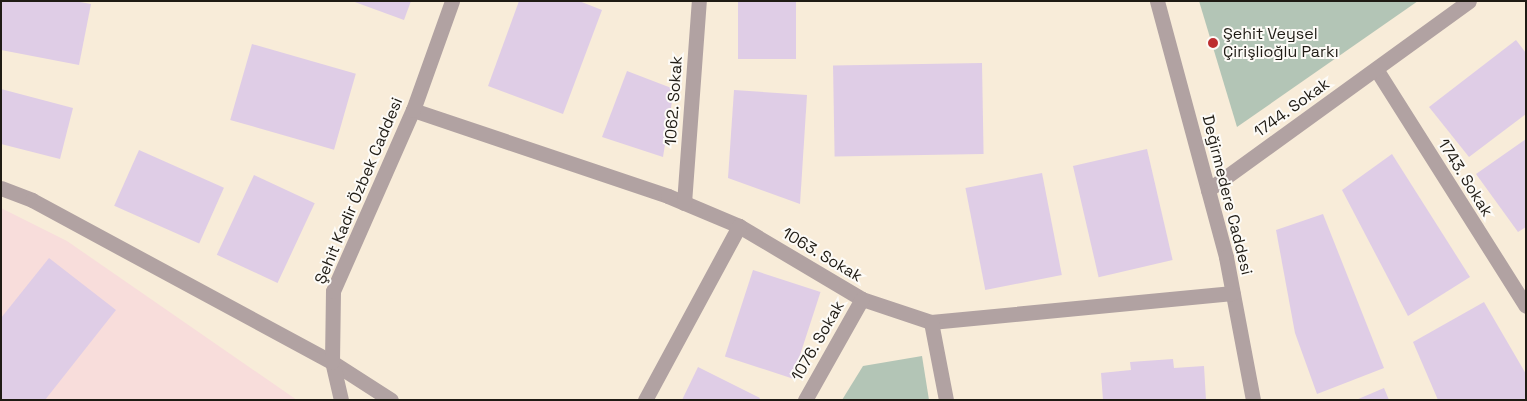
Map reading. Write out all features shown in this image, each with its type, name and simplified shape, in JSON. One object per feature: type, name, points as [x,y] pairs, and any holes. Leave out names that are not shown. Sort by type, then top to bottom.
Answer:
[{"type":"street","name":"Şehit Kadir Özbek Caddesi","points":[[341,400],[332,362],[333,291],[413,110],[452,1]]},
{"type":"street","name":"1062. Sokak","points":[[684,203],[699,1]]},
{"type":"street","name":"Değirmedere Caddesi","points":[[1157,1],[1208,190],[1233,293],[1253,400]]},
{"type":"street","name":"1744. Sokak","points":[[1208,190],[1469,1]]},
{"type":"street","name":"1743. Sokak","points":[[1376,69],[1526,306]]},
{"type":"street","name":"1063. Sokak","points":[[413,110],[684,203],[739,226],[862,299],[931,322],[1233,293]]},
{"type":"street","points":[[1,188],[32,200],[332,362],[391,400]]},
{"type":"street","points":[[645,400],[739,226]]},
{"type":"street","name":"1076. Sokak","points":[[805,400],[862,299]]},
{"type":"street","points":[[931,322],[946,400]]},
{"type":"shaded area","points":[[1,208],[67,241],[297,400],[1,400]]},
{"type":"green space","points":[[1199,1],[1418,1],[1237,127]]},
{"type":"green space","points":[[922,356],[929,400],[842,400],[863,366]]},
{"type":"building","points":[[1,1],[75,1],[91,4],[79,65],[1,50]]},
{"type":"building","points":[[352,1],[411,1],[404,20]]},
{"type":"building","points":[[519,1],[579,1],[602,10],[563,114],[488,86]]},
{"type":"building","points":[[738,1],[796,1],[796,59],[738,59]]},
{"type":"building","points":[[1516,40],[1526,53],[1526,114],[1469,157],[1429,107]]},
{"type":"building","points":[[252,44],[356,74],[334,150],[230,120]]},
{"type":"building","points":[[982,63],[984,154],[835,157],[833,66]]},
{"type":"building","points":[[627,71],[674,89],[663,157],[602,137]]},
{"type":"building","points":[[1,89],[73,108],[60,159],[1,144]]},
{"type":"building","points":[[734,90],[807,95],[800,204],[728,178]]},
{"type":"building","points":[[1526,139],[1526,227],[1518,232],[1476,174]]},
{"type":"building","points":[[1147,149],[1173,260],[1099,277],[1073,166]]},
{"type":"building","points":[[139,150],[224,188],[199,244],[114,206]]},
{"type":"building","points":[[1392,154],[1470,277],[1408,316],[1342,190]]},
{"type":"building","points":[[1042,173],[1062,275],[985,290],[965,188]]},
{"type":"building","points":[[254,175],[315,203],[278,283],[217,255]]},
{"type":"building","points":[[1323,214],[1384,368],[1317,394],[1295,333],[1276,230]]},
{"type":"building","points":[[49,258],[116,310],[45,400],[1,400],[1,318]]},
{"type":"building","points":[[753,270],[821,292],[792,378],[725,357]]},
{"type":"building","points":[[1484,302],[1526,374],[1526,400],[1438,400],[1413,342]]},
{"type":"building","points":[[1173,359],[1174,368],[1204,366],[1206,400],[1103,400],[1101,373],[1131,370],[1130,362]]},
{"type":"building","points":[[698,367],[760,398],[759,400],[682,400]]},
{"type":"building","points":[[1384,388],[1389,400],[1356,400]]},
{"type":"place","name":"Şehit Veysel Çirişlioğlu Parkı","points":[[1213,43]]}]
